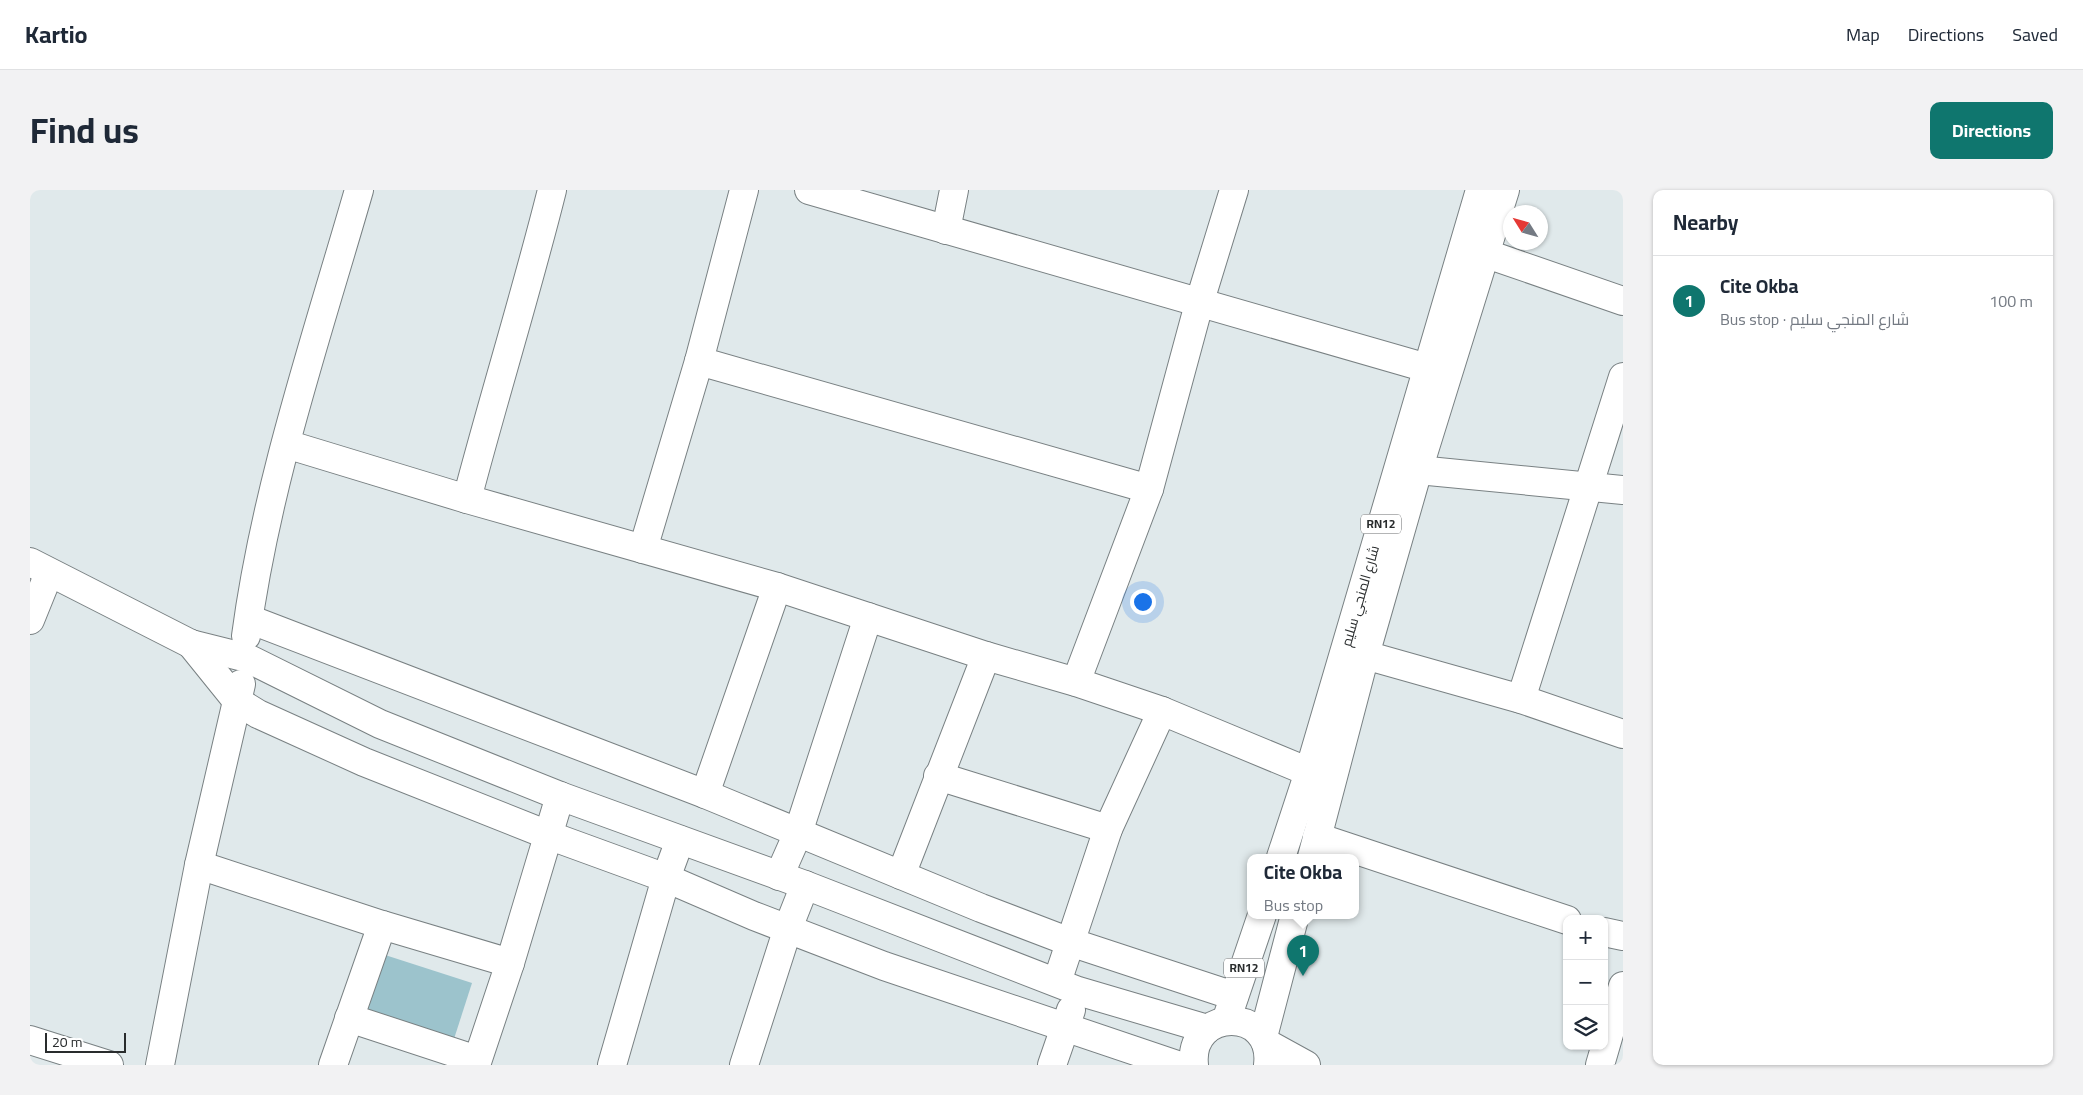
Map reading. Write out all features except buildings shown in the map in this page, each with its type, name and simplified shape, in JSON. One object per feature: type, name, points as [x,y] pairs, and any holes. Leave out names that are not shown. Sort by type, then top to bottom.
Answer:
[{"type":"street","points":[[160,1065],[199,865],[247,658],[246,641],[260,556],[286,444],[359,190]]},
{"type":"street","points":[[467,499],[497,384],[536,252],[552,190]]},
{"type":"street","points":[[643,549],[699,361],[744,190]]},
{"type":"street","points":[[809,190],[1199,304],[1427,368]]},
{"type":"street","points":[[946,230],[954,190]]},
{"type":"street","points":[[1076,682],[1149,488],[1199,304],[1234,190]]},
{"type":"street","name":"شارع المنجي سليم","points":[[1282,854],[1308,772],[1480,190]]},
{"type":"street","name":"شارع المنجي سليم","points":[[1314,847],[1365,655],[1418,470],[1487,254],[1505,190]]},
{"type":"street","points":[[1487,254],[1623,301]]},
{"type":"street","points":[[699,361],[1149,488]]},
{"type":"street","points":[[1521,699],[1623,377]]},
{"type":"street","points":[[286,444],[467,499],[777,587],[986,656],[1076,682],[1162,711],[1308,772]]},
{"type":"street","points":[[1418,470],[1623,490]]},
{"type":"street","points":[[30,620],[40,568],[191,644],[247,658],[380,724],[560,796],[805,885],[1068,987],[1222,1015]]},
{"type":"street","points":[[705,794],[777,587]]},
{"type":"street","points":[[778,876],[798,832],[868,617]]},
{"type":"street","points":[[249,619],[705,794],[1070,942],[1222,1015],[1252,1026],[1266,1048],[1306,1065]]},
{"type":"street","points":[[191,644],[237,701],[258,714],[364,762],[548,835],[666,878],[754,916],[884,966],[1177,1065]]},
{"type":"street","points":[[1365,655],[1521,699],[1623,734]]},
{"type":"street","points":[[901,875],[986,656]]},
{"type":"street","points":[[1052,1065],[1065,1027],[1070,942],[1108,829],[1162,711]]},
{"type":"street","points":[[938,776],[1108,829]]},
{"type":"street","points":[[349,1018],[477,1063],[510,963],[560,796]]},
{"type":"street","points":[[612,1065],[666,878],[680,840]]},
{"type":"street","points":[[1314,847],[1338,854]]},
{"type":"street","points":[[1359,860],[1563,919]]},
{"type":"street","points":[[199,865],[382,925],[510,963]]},
{"type":"street","points":[[744,1065],[788,928],[805,885]]},
{"type":"street","name":"RN12","points":[[1194,1065],[1192,1054],[1196,1044],[1222,1015],[1260,919]]},
{"type":"street","name":"RN12","points":[[1266,1048],[1295,919]]},
{"type":"street","points":[[333,1065],[382,925]]},
{"type":"street","points":[[1608,933],[1623,936]]},
{"type":"street","points":[[1600,1065],[1623,986]]},
{"type":"street","points":[[30,1040],[109,1065]]},
{"type":"shaded area","points":[[382,954],[472,983],[453,1042],[362,1012]]},
{"type":"place","name":"Cite Okba","points":[[1303,976]]}]
